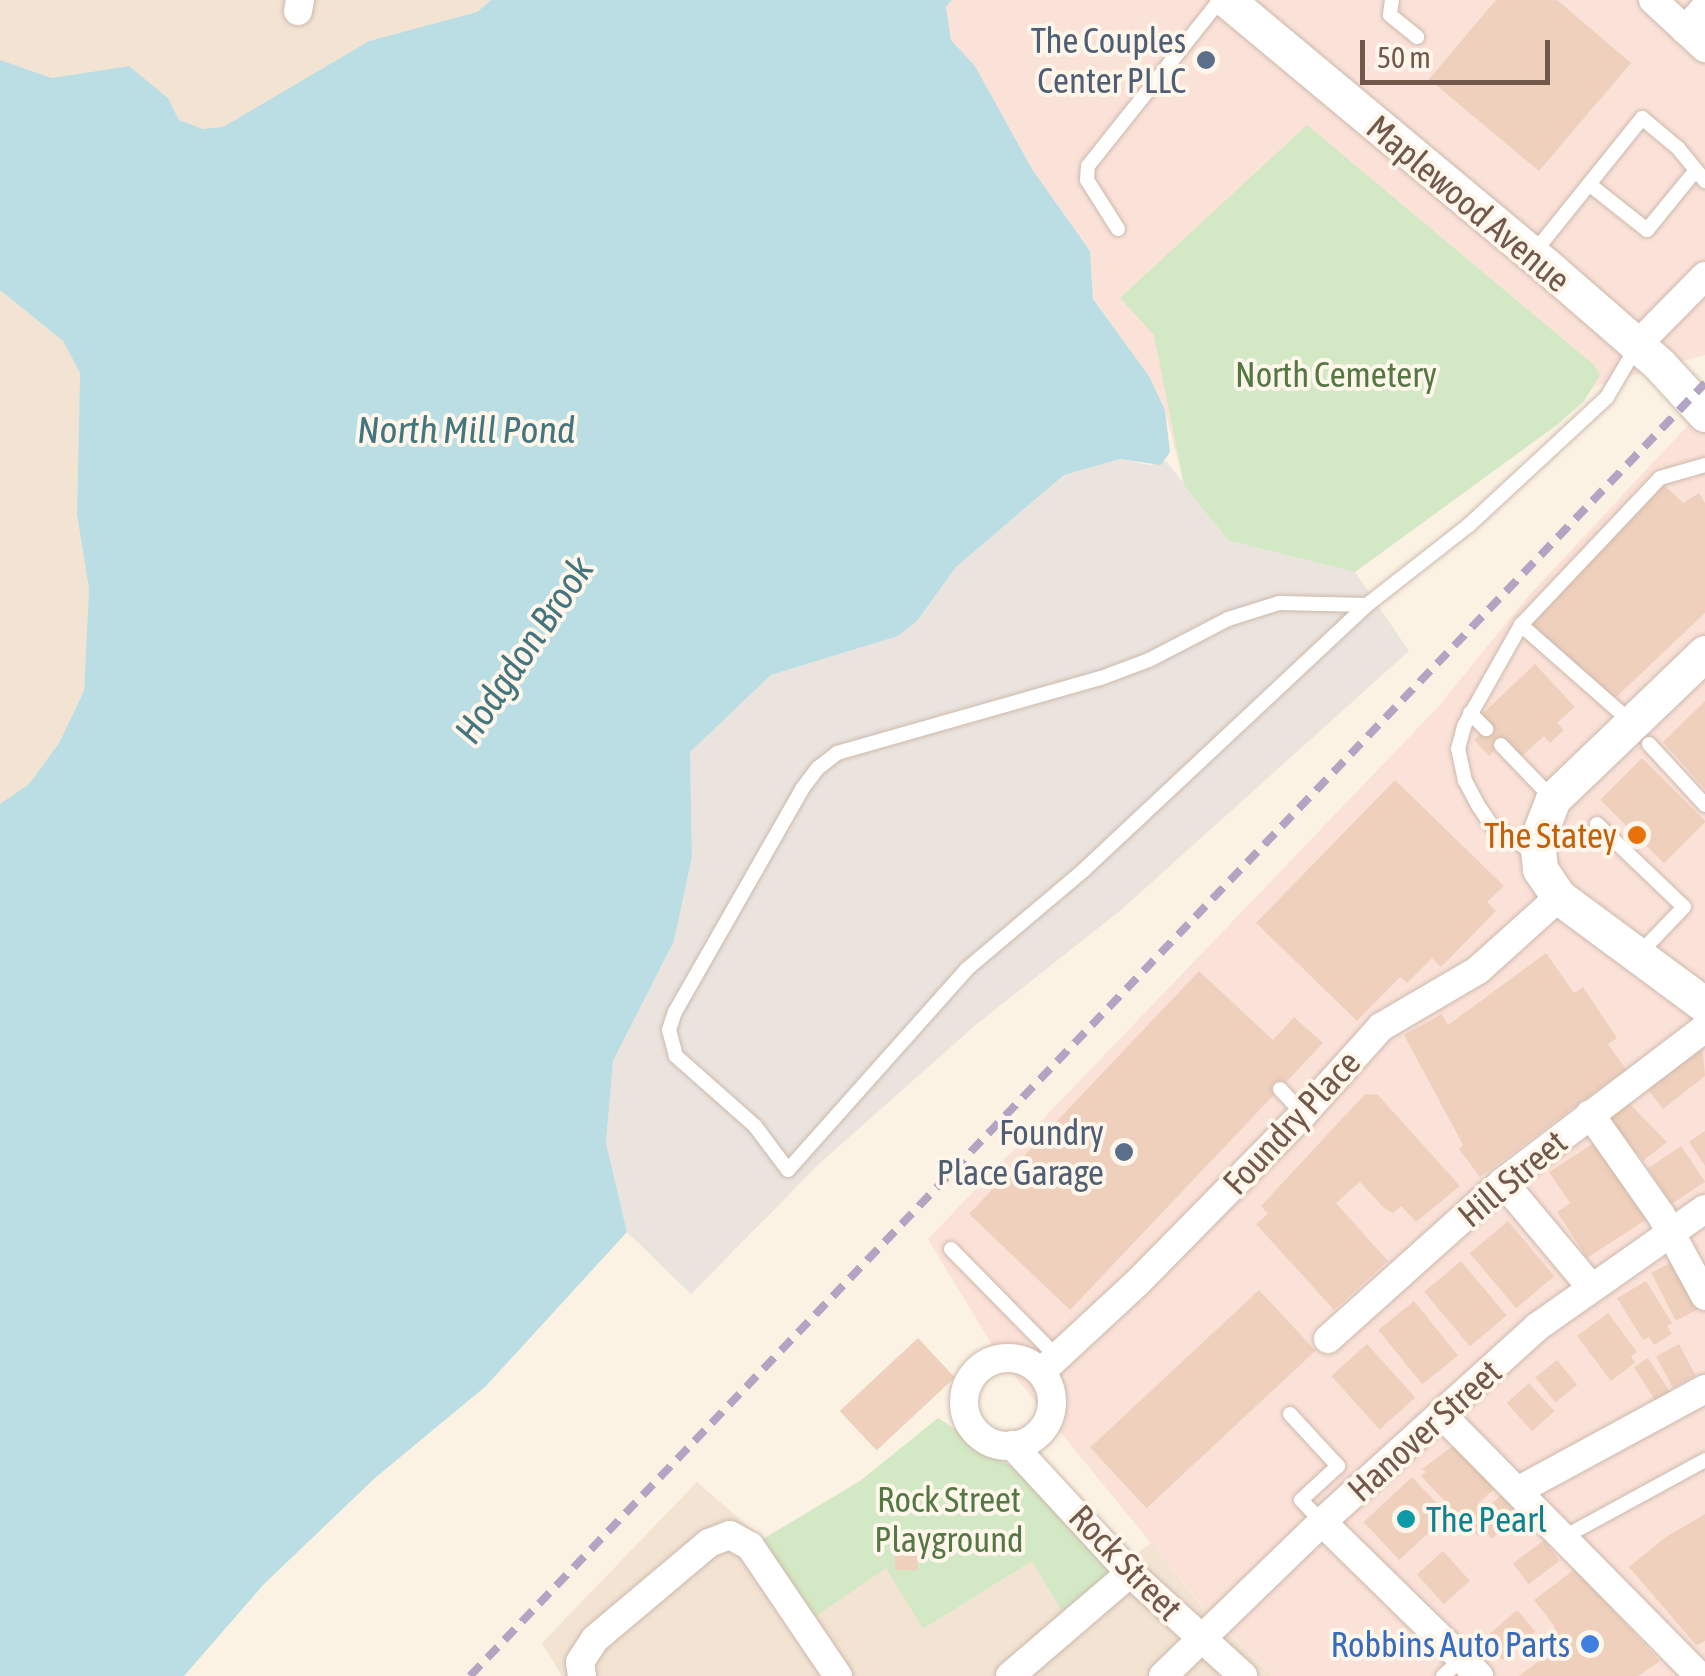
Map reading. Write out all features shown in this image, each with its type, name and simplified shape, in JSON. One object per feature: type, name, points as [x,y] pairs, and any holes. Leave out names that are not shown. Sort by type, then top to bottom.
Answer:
[{"type":"street","name":"Maplewood Avenue","points":[[1223,0],[1637,345],[1705,414]]},
{"type":"street","points":[[1654,0],[1695,39],[1705,8]]},
{"type":"street","points":[[1637,345],[1705,276]]},
{"type":"street","points":[[1705,653],[1640,734],[1553,799],[1537,848],[1546,882],[1560,896],[1705,1005]]},
{"type":"street","name":"Foundry Place","points":[[1050,1366],[1304,1114],[1381,1027],[1478,970],[1560,896]]},
{"type":"street","name":"Hill Street","points":[[1328,1339],[1503,1182],[1705,1028]]},
{"type":"street","points":[[1590,1114],[1671,1231],[1705,1296]]},
{"type":"street","points":[[1503,1182],[1590,1286]]},
{"type":"street","name":"Hanover Street","points":[[1162,1676],[1441,1414],[1590,1286],[1705,1209]]},
{"type":"street","points":[[999,1358],[1050,1366],[1051,1411],[1037,1434],[1012,1445],[998,1444],[975,1431],[967,1418],[966,1388],[984,1364],[999,1358]]},
{"type":"street","points":[[1519,1490],[1705,1389]]},
{"type":"street","points":[[1441,1414],[1699,1676]]},
{"type":"street","name":"Rock Street","points":[[1012,1445],[1130,1573],[1243,1676]]},
{"type":"street","points":[[1322,1522],[1461,1670]]},
{"type":"street","points":[[581,1669],[596,1639],[709,1543],[730,1536],[750,1546],[838,1676]]},
{"type":"street","points":[[1010,1676],[1130,1573]]},
{"type":"lane","points":[[1118,229],[1087,180],[1088,166],[1223,0]]},
{"type":"lane","points":[[1392,0],[1390,15],[1417,37]]},
{"type":"lane","points":[[1532,256],[1589,184],[1642,118],[1700,176],[1647,230],[1589,184]]},
{"type":"lane","points":[[1367,605],[1279,602],[1228,619],[1162,654],[1100,678],[836,753],[802,789],[675,1012],[669,1030],[676,1056],[745,1116],[788,1170],[967,968],[1084,870],[1367,605],[1468,524],[1607,398],[1637,345]]},
{"type":"lane","points":[[1537,848],[1492,826],[1464,781],[1458,749],[1470,713],[1521,625],[1660,478],[1705,465]]},
{"type":"lane","points":[[1521,625],[1640,734],[1705,805]]},
{"type":"lane","points":[[1470,713],[1486,729]]},
{"type":"lane","points":[[1501,745],[1553,799]]},
{"type":"lane","points":[[1597,824],[1684,906],[1637,956]]},
{"type":"lane","points":[[1280,1089],[1304,1114]]},
{"type":"lane","points":[[951,1250],[1050,1366]]},
{"type":"lane","points":[[1290,1414],[1338,1466],[1301,1500],[1322,1522]]},
{"type":"lane","points":[[1564,1537],[1705,1460]]},
{"type":"shaded area","points":[[0,0],[491,0],[477,12],[369,41],[223,127],[202,130],[179,120],[168,98],[129,66],[52,78],[0,60]]},
{"type":"shaded area","points":[[952,0],[1705,0],[1705,355],[1595,386],[1558,424],[1355,572],[1184,485],[1165,410],[1149,376],[1093,299],[1090,251],[1032,169],[975,66],[951,40],[946,7]]},
{"type":"shaded area","points":[[0,290],[63,341],[80,373],[77,515],[89,589],[84,691],[59,743],[29,784],[0,804]]},
{"type":"shaded area","points":[[1705,407],[1705,1676],[1272,1676],[1203,1607],[1000,1358],[928,1239],[1437,708],[1530,594]]},
{"type":"shaded area","points":[[1120,459],[1150,465],[1166,461],[1229,541],[1355,572],[1409,651],[1121,910],[978,1023],[820,1163],[691,1294],[627,1232],[606,1143],[613,1061],[674,941],[692,857],[690,752],[771,675],[898,636],[917,621],[956,567],[1064,475]]},
{"type":"shaded area","points":[[697,1482],[763,1539],[815,1617],[886,1567],[923,1629],[1032,1561],[1063,1610],[1151,1543],[1203,1608],[1272,1676],[562,1676],[542,1643]]},
{"type":"green space","name":"North Cemetery","points":[[1307,125],[1594,365],[1600,375],[1584,401],[1558,424],[1355,572],[1229,541],[1184,485],[1154,335],[1120,298]]},
{"type":"green space","name":"Rock Street Playground","points":[[938,1418],[1026,1476],[1110,1573],[1062,1611],[1032,1561],[923,1629],[886,1568],[815,1617],[763,1539],[860,1481]]},
{"type":"water","name":"North Mill Pond","points":[[491,0],[952,0],[946,7],[951,40],[975,66],[1032,169],[1090,251],[1093,299],[1149,376],[1165,410],[1170,452],[1161,465],[1120,459],[1064,475],[956,567],[917,621],[898,636],[771,675],[690,752],[692,857],[674,941],[613,1061],[606,1143],[627,1232],[486,1386],[375,1478],[264,1584],[184,1676],[0,1676],[0,804],[29,784],[59,743],[84,691],[89,589],[77,515],[80,373],[63,341],[0,290],[0,60],[52,78],[129,66],[168,98],[179,120],[203,129],[223,127],[369,41],[477,12]]},
{"type":"building","points":[[1496,0],[1557,0],[1631,63],[1539,171],[1429,79]]},
{"type":"building","points":[[1664,485],[1683,503],[1699,493],[1705,503],[1705,613],[1612,701],[1531,625]]},
{"type":"building","points":[[1535,664],[1575,707],[1557,723],[1564,730],[1550,743],[1544,736],[1518,760],[1502,744],[1489,756],[1474,740],[1487,728],[1478,718]]},
{"type":"building","points":[[1705,701],[1705,789],[1663,742]]},
{"type":"building","points":[[1642,758],[1705,821],[1664,863],[1600,800]]},
{"type":"building","points":[[1395,780],[1504,886],[1487,902],[1496,911],[1441,967],[1432,958],[1407,983],[1400,977],[1357,1021],[1256,923]]},
{"type":"building","points":[[1546,953],[1574,993],[1583,987],[1617,1038],[1608,1044],[1626,1069],[1480,1177],[1459,1149],[1463,1145],[1404,1035],[1442,1014],[1448,1025]]},
{"type":"building","name":"Foundry Place Garage","points":[[1199,971],[1273,1040],[1294,1017],[1323,1043],[1070,1310],[969,1214]]},
{"type":"building","points":[[1702,1042],[1705,1076],[1663,1109],[1645,1086]]},
{"type":"building","points":[[1365,1094],[1378,1095],[1460,1186],[1416,1222],[1401,1206],[1393,1213],[1384,1208],[1360,1182],[1336,1203],[1388,1261],[1334,1310],[1256,1224],[1268,1214],[1261,1206]]},
{"type":"building","points":[[1627,1101],[1667,1142],[1643,1161],[1608,1116]]},
{"type":"building","points":[[1705,1131],[1705,1166],[1689,1142]]},
{"type":"building","points":[[1597,1141],[1650,1217],[1587,1258],[1557,1212],[1570,1203],[1549,1172]]},
{"type":"building","points":[[1681,1146],[1705,1182],[1672,1204],[1648,1168]]},
{"type":"building","points":[[1508,1221],[1554,1276],[1516,1308],[1470,1253]]},
{"type":"building","points":[[1678,1259],[1703,1307],[1676,1321],[1651,1273]]},
{"type":"building","points":[[1461,1261],[1507,1315],[1470,1346],[1424,1292]]},
{"type":"building","points":[[1646,1281],[1672,1323],[1667,1326],[1672,1334],[1654,1345],[1649,1337],[1643,1340],[1617,1298]]},
{"type":"building","points":[[1259,1290],[1316,1351],[1147,1508],[1090,1448]]},
{"type":"building","points":[[1414,1301],[1458,1355],[1422,1384],[1378,1330]]},
{"type":"building","points":[[1608,1313],[1637,1352],[1631,1356],[1635,1363],[1611,1381],[1577,1336]]},
{"type":"building","points":[[918,1338],[955,1377],[877,1450],[840,1411]]},
{"type":"building","points":[[1367,1344],[1415,1398],[1380,1430],[1331,1376]]},
{"type":"building","points":[[1679,1344],[1696,1376],[1673,1388],[1656,1356]]},
{"type":"building","points":[[1648,1358],[1671,1393],[1657,1402],[1634,1367]]},
{"type":"building","points":[[1557,1360],[1577,1385],[1555,1402],[1535,1378]]},
{"type":"building","points":[[1529,1383],[1554,1411],[1532,1431],[1507,1403]]},
{"type":"building","points":[[1454,1445],[1495,1488],[1479,1503],[1485,1510],[1503,1493],[1520,1512],[1492,1539],[1484,1530],[1478,1536],[1421,1476],[1426,1472],[1422,1469]]},
{"type":"building","name":"The Pearl","points":[[1412,1477],[1447,1515],[1399,1560],[1364,1522]]},
{"type":"building","points":[[1705,1514],[1705,1641],[1696,1645],[1629,1567],[1666,1537]]},
{"type":"building","points":[[1544,1540],[1560,1561],[1529,1584],[1513,1563]]},
{"type":"building","points":[[1443,1551],[1470,1581],[1444,1604],[1417,1574]]},
{"type":"building","points":[[895,1553],[918,1553],[918,1570],[895,1570]]},
{"type":"building","points":[[1575,1569],[1660,1661],[1638,1676],[1519,1676],[1559,1646],[1553,1624],[1534,1600]]},
{"type":"building","points":[[1517,1610],[1535,1631],[1502,1660],[1484,1639]]},
{"type":"railway","points":[[470,1676],[1705,383]]},
{"type":"place","name":"The Couples Center PLLC","points":[[1206,60]]},
{"type":"place","name":"The Statey","points":[[1637,835]]},
{"type":"place","name":"Foundry Place Garage","points":[[1124,1152]]},
{"type":"place","name":"The Pearl","points":[[1406,1519]]},
{"type":"place","name":"Robbins Auto Parts","points":[[1590,1644]]},
{"type":"water label","name":"Hodgdon Brook","points":[[524,650]]}]
